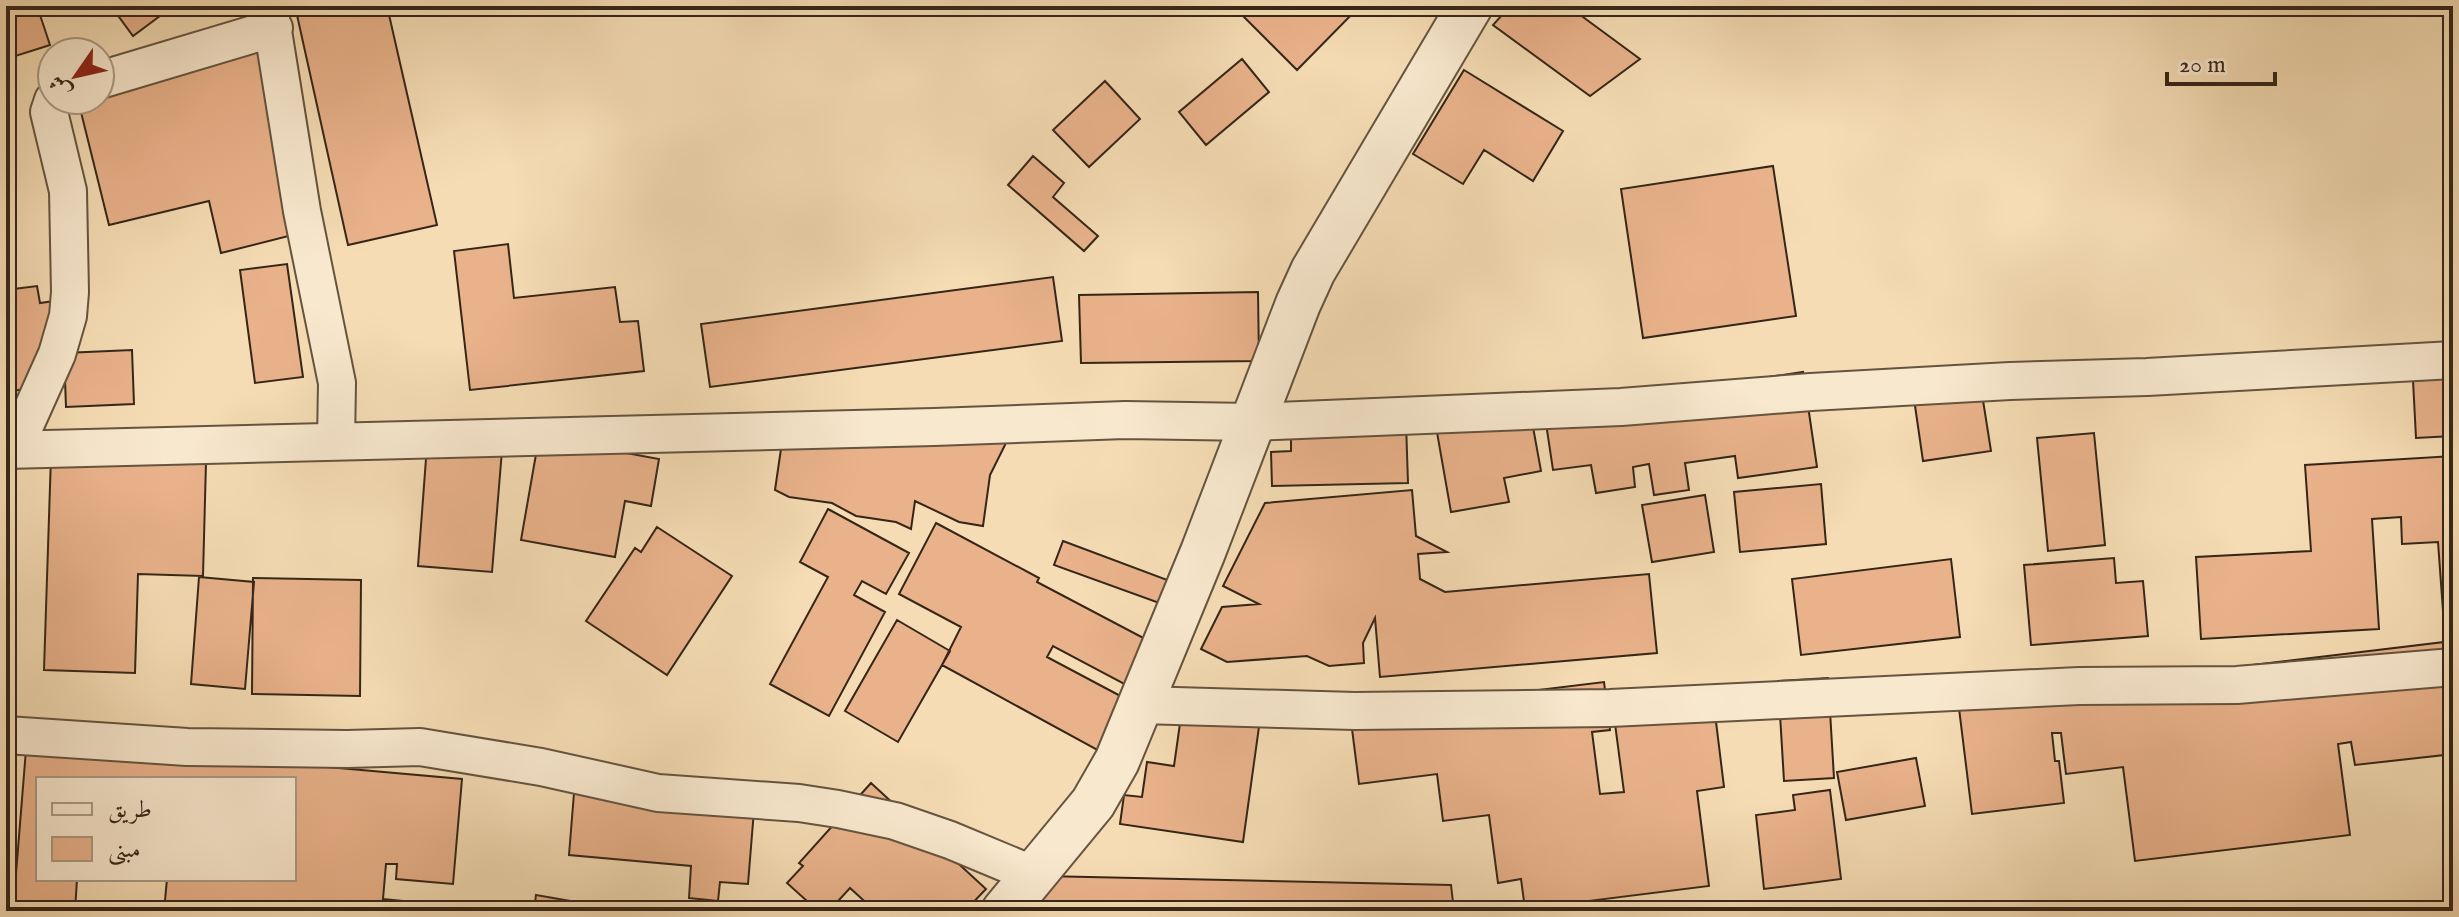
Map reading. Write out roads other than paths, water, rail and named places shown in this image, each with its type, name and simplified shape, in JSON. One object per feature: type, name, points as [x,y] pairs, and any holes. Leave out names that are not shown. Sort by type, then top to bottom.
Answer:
[{"type":"street","points":[[1004,911],[1093,803],[1117,761],[1313,271],[1470,6]]},
{"type":"street","points":[[116,74],[272,17],[302,211],[337,383],[336,441]]},
{"type":"street","points":[[50,116],[68,191],[68,316],[57,354],[10,450],[1125,420],[1253,422],[1621,407],[1826,391],[2453,360]]},
{"type":"street","points":[[1140,705],[1355,711],[1610,708],[2079,686],[2237,685],[2453,667]]},
{"type":"street","points":[[6,735],[187,747],[420,747],[541,767],[658,793],[799,803],[838,809],[895,821],[1034,875]]}]
